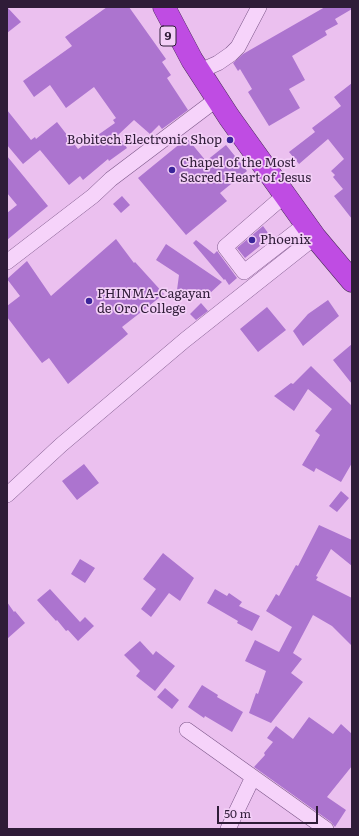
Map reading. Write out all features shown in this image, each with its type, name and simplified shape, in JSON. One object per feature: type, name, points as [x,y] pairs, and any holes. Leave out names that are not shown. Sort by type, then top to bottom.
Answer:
[{"type":"highway","name":"9","points":[[150,7],[163,30],[196,66]]},
{"type":"highway","name":"9","points":[[164,7],[196,66],[229,117],[310,230],[352,281]]},
{"type":"highway","name":"9","points":[[177,7],[196,66]]},
{"type":"street","points":[[196,66],[218,63],[231,54],[238,47],[259,7]]},
{"type":"street","points":[[7,262],[93,196],[111,179],[217,99]]},
{"type":"street","points":[[285,195],[225,247],[244,272],[310,230]]},
{"type":"street","points":[[7,495],[61,445],[202,325],[310,230]]},
{"type":"street","points":[[187,730],[326,829]]},
{"type":"street","points":[[228,829],[253,777]]},
{"type":"building","points":[[7,7],[21,22],[7,33]]},
{"type":"building","points":[[107,7],[129,7],[166,59],[162,62],[171,75],[167,78],[188,110],[162,129],[159,125],[150,134],[134,120],[118,135],[127,148],[109,161],[108,159],[83,180],[80,176],[69,185],[40,150],[23,164],[7,145],[7,110],[31,140],[35,137],[36,139],[57,122],[78,149],[115,123],[113,120],[116,118],[94,87],[66,108],[50,85],[34,97],[23,81],[72,46],[65,37]]},
{"type":"building","points":[[325,7],[352,7],[352,9],[335,19],[338,24],[325,31],[327,35],[292,56],[305,80],[289,89],[300,108],[269,126],[248,92],[252,89],[240,69],[238,71],[233,63],[243,54]]},
{"type":"building","points":[[352,83],[352,219],[334,196],[343,189],[333,177],[335,175],[331,171],[344,159],[328,139],[299,164],[289,152],[315,132],[312,128],[341,106],[334,97]]},
{"type":"building","points":[[187,138],[206,161],[226,145],[247,171],[220,193],[227,201],[186,235],[138,178]]},
{"type":"building","points":[[7,156],[48,206],[7,240],[7,213],[17,205],[7,193]]},
{"type":"building","points":[[122,196],[130,205],[121,213],[113,204]]},
{"type":"building","name":"Phoenix","points":[[263,226],[271,237],[245,258],[237,248]]},
{"type":"building","points":[[116,239],[134,263],[135,262],[164,294],[122,327],[128,334],[68,384],[49,358],[42,363],[7,317],[7,306],[20,296],[7,279],[27,261],[51,296]]},
{"type":"building","points":[[196,240],[214,254],[217,251],[237,278],[229,285],[193,243]]},
{"type":"building","points":[[166,244],[222,282],[208,295],[177,290],[179,275],[156,260]]},
{"type":"building","points":[[328,300],[339,316],[303,346],[293,331],[308,314]]},
{"type":"building","points":[[201,303],[208,311],[196,320],[190,314]]},
{"type":"building","points":[[267,307],[286,330],[258,352],[240,329]]},
{"type":"building","points":[[352,344],[352,384],[333,360]]},
{"type":"building","points":[[311,366],[352,406],[352,463],[341,482],[316,468],[314,472],[302,465],[320,435],[315,431],[332,409],[308,389],[294,411],[274,396],[291,383],[293,384]]},
{"type":"building","points":[[84,464],[99,483],[77,500],[62,481]]},
{"type":"building","points":[[341,491],[349,498],[337,512],[329,506]]},
{"type":"building","points":[[319,525],[352,540],[352,566],[331,549],[316,576],[318,577],[316,580],[352,598],[352,646],[332,626],[313,615],[293,653],[302,659],[291,673],[303,682],[271,723],[249,713],[256,693],[258,694],[266,671],[245,661],[255,640],[279,652],[292,627],[266,611],[276,594],[279,596],[296,565],[298,566]]},
{"type":"building","points":[[163,553],[194,578],[180,601],[169,593],[151,617],[141,609],[156,589],[143,579]]},
{"type":"building","points":[[80,559],[95,568],[85,583],[71,574]]},
{"type":"building","points":[[50,589],[80,622],[85,617],[94,626],[78,641],[68,630],[66,631],[57,620],[56,621],[37,600]]},
{"type":"building","points":[[215,589],[227,596],[229,593],[242,602],[239,606],[260,616],[252,631],[207,603]]},
{"type":"building","points":[[7,602],[25,623],[7,639]]},
{"type":"building","points":[[140,641],[153,655],[156,651],[175,666],[155,691],[136,676],[140,671],[124,655]]},
{"type":"building","points":[[202,685],[218,695],[217,697],[243,712],[232,732],[205,716],[204,718],[188,707]]},
{"type":"building","points":[[165,688],[179,700],[172,709],[157,697]]},
{"type":"building","points":[[309,717],[333,734],[341,724],[352,734],[352,766],[327,797],[346,810],[335,827],[331,822],[254,767],[265,755],[264,753],[273,742],[267,738],[276,726],[293,739]]},
{"type":"place","name":"Bobitech Electronic Shop","points":[[230,140]]},
{"type":"place","name":"Chapel of the Most Sacred Heart of Jesus","points":[[172,170]]},
{"type":"place","name":"Phoenix","points":[[252,240]]},
{"type":"place","name":"PHINMA-Cagayan de Oro College","points":[[89,301]]}]
